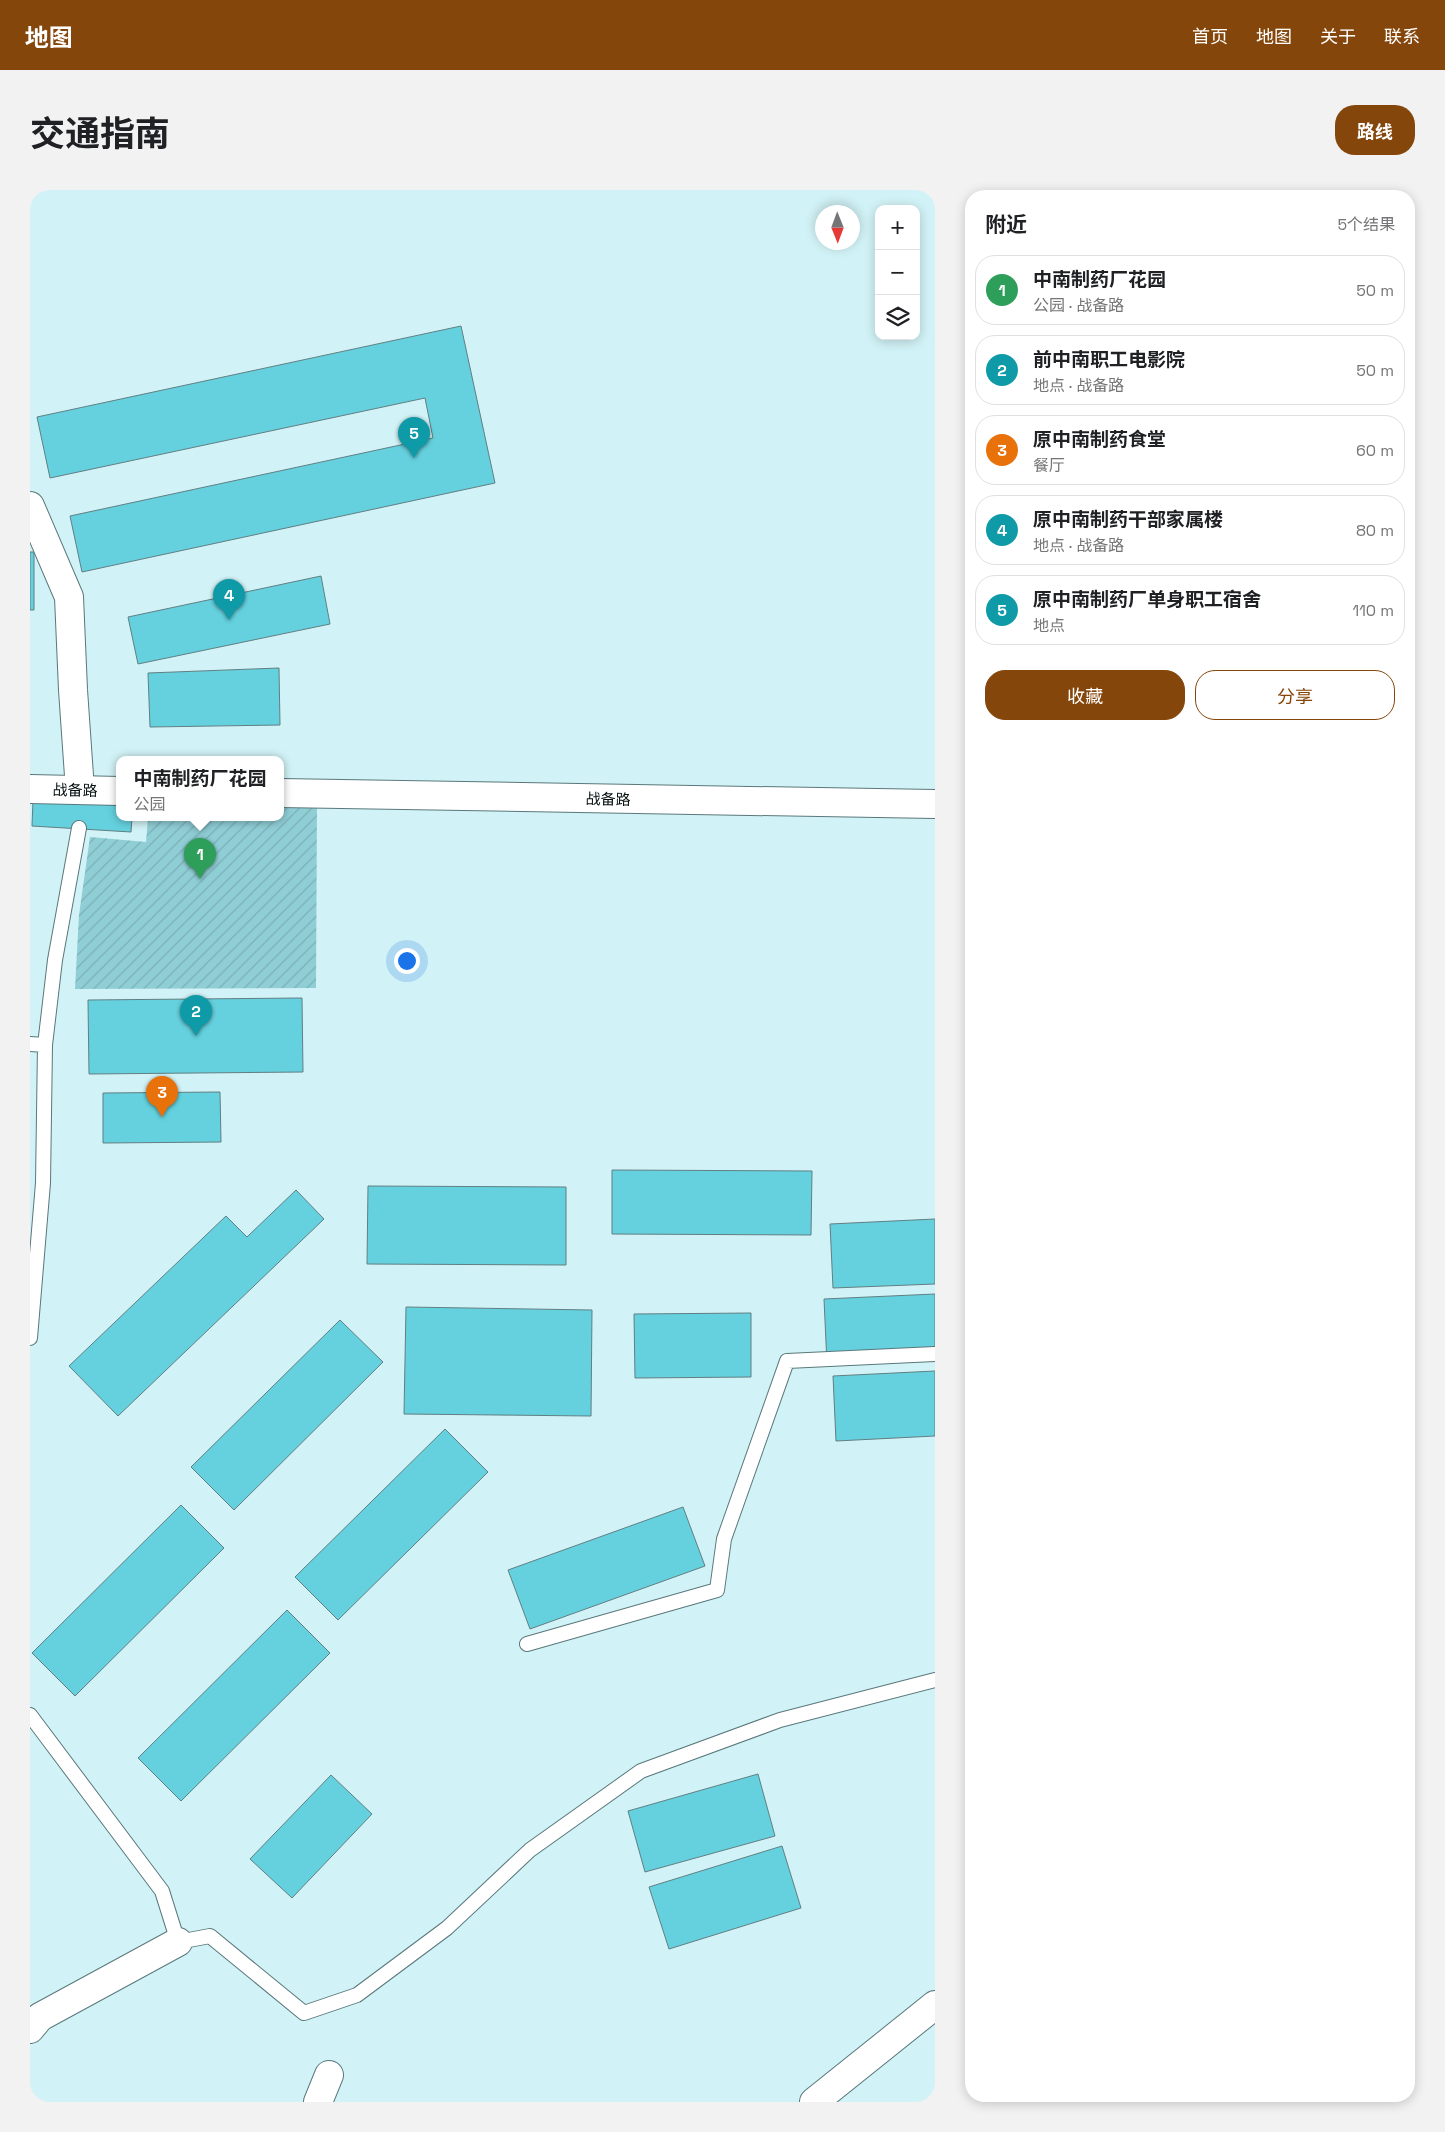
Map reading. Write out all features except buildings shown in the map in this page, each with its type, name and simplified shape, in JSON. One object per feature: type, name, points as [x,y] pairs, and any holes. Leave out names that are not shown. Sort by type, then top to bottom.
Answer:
[{"type":"street","points":[[30,506],[69,598],[80,796]]},
{"type":"street","name":"战备路","points":[[30,789],[80,796],[116,791]]},
{"type":"street","name":"战备路","points":[[284,793],[935,804]]},
{"type":"street","points":[[30,2029],[40,2016],[178,1942]]},
{"type":"street","points":[[814,2102],[935,2005]]},
{"type":"street","points":[[318,2102],[328,2074]]},
{"type":"lane","points":[[30,1338],[43,1183],[45,1045],[55,960],[79,828]]},
{"type":"lane","points":[[30,1044],[45,1045]]},
{"type":"lane","points":[[527,1644],[717,1590],[724,1539],[787,1361],[935,1354]]},
{"type":"lane","points":[[30,1715],[162,1891],[178,1942],[210,1936],[304,2013],[357,1995],[447,1928],[530,1850],[642,1771],[780,1720],[935,1680]]},
{"type":"shaded area","points":[[284,803],[317,803],[316,988],[75,989],[79,915],[90,837],[146,842],[148,821],[284,821]]},
{"type":"place","name":"原中南制药厂单身职工宿舍","points":[[414,458]]},
{"type":"place","name":"原中南制药干部家属楼","points":[[229,620]]},
{"type":"place","name":"中南制药厂花园","points":[[200,879]]},
{"type":"place","name":"前中南职工电影院","points":[[196,1036]]},
{"type":"place","name":"原中南制药食堂","points":[[162,1117]]}]
